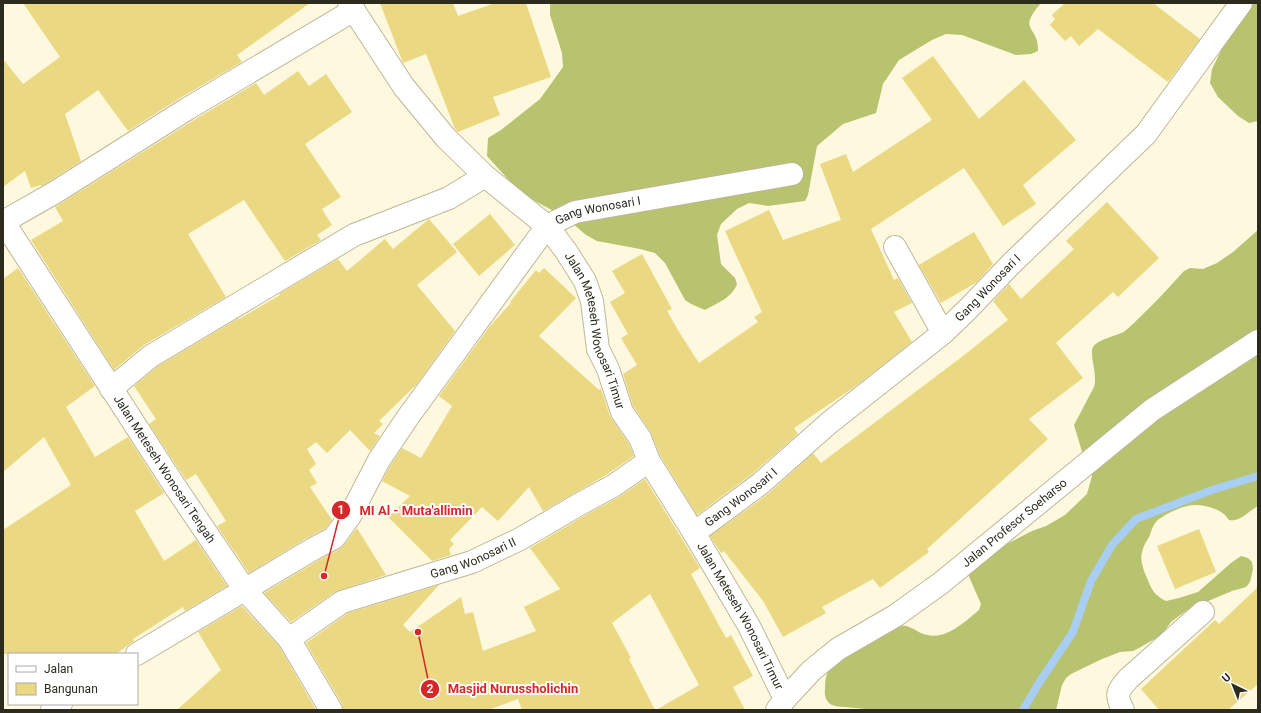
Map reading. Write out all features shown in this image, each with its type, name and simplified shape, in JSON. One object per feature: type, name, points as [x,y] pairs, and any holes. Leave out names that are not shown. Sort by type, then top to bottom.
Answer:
[{"type":"street","name":"Gang Wonosari I","points":[[694,533],[760,484],[829,423],[943,332],[968,309],[1011,264],[1146,134],[1241,3]]},
{"type":"street","points":[[3,222],[54,193],[351,7]]},
{"type":"street","name":"Jalan Meteseh Wonosari Timur","points":[[351,7],[404,87],[446,138],[485,176],[547,226],[566,251],[585,281],[592,301],[598,349],[608,369],[622,412],[640,438],[649,461],[749,626],[781,704]]},
{"type":"street","name":"Gang Wonosari I","points":[[547,226],[575,212],[792,174]]},
{"type":"street","points":[[111,388],[151,356],[354,235],[449,198],[485,176]]},
{"type":"street","name":"Jalan Meteseh Wonosari Tengah","points":[[3,222],[174,485],[245,590],[289,639],[332,710]]},
{"type":"street","points":[[138,653],[334,538],[350,516],[379,460],[404,423],[547,226]]},
{"type":"street","points":[[895,247],[943,332]]},
{"type":"street","name":"Jalan Profesor Soeharso","points":[[781,704],[812,670],[838,649],[895,616],[941,584],[1152,410],[1258,341]]},
{"type":"street","name":"Gang Wonosari II","points":[[289,639],[342,602],[472,562],[520,540],[613,486],[649,461]]},
{"type":"street","points":[[1123,710],[1118,700],[1118,690],[1128,679],[1203,612]]},
{"type":"green space","points":[[550,3],[1041,3],[1030,19],[1029,24],[1037,43],[1038,51],[1031,54],[1016,55],[962,35],[946,34],[932,40],[899,60],[883,84],[876,113],[843,124],[817,146],[808,195],[805,201],[768,206],[749,203],[737,209],[721,224],[717,235],[721,264],[735,278],[737,284],[735,289],[728,297],[705,310],[685,300],[665,263],[655,253],[597,241],[586,235],[565,217],[531,199],[514,186],[487,156],[488,138],[501,130],[540,99],[563,67],[562,53],[550,15]]},
{"type":"green space","points":[[1250,3],[1258,3],[1258,121],[1249,123],[1238,116],[1218,97],[1210,83],[1212,69],[1231,30]]},
{"type":"green space","points":[[1258,230],[1258,506],[1237,520],[1229,520],[1225,515],[1217,510],[1197,505],[1186,506],[1175,510],[1162,517],[1155,523],[1141,556],[1143,568],[1152,589],[1159,597],[1166,601],[1198,592],[1241,556],[1248,558],[1252,562],[1253,569],[1250,582],[1246,587],[1232,591],[1187,610],[1171,622],[1158,637],[1133,651],[1120,652],[1071,674],[1066,678],[1062,685],[1056,710],[869,710],[835,706],[830,704],[825,694],[826,678],[827,674],[840,659],[869,640],[898,626],[907,626],[929,635],[938,635],[945,634],[960,626],[979,610],[981,604],[967,572],[998,547],[1046,526],[1065,515],[1087,494],[1092,476],[1083,455],[1074,425],[1094,387],[1095,377],[1092,355],[1093,347],[1095,344],[1103,340],[1125,331],[1184,271],[1190,268],[1203,269],[1217,263],[1233,252]]},
{"type":"building","points":[[23,3],[310,3],[237,55],[242,62],[180,98],[128,131],[98,90],[65,114],[81,161],[42,186],[31,188],[25,171],[3,187],[3,59],[23,84],[60,57]]},
{"type":"building","points":[[380,3],[453,3],[458,16],[495,3],[526,3],[551,77],[493,97],[500,115],[458,132],[455,129],[426,54],[403,63]]},
{"type":"building","points":[[1065,3],[1153,3],[1200,39],[1168,82],[1098,29],[1079,46],[1071,36],[1065,41],[1050,25],[1055,19],[1052,15]]},
{"type":"building","points":[[933,56],[979,119],[1024,80],[1076,140],[1023,185],[1036,204],[1003,226],[964,168],[871,229],[894,280],[898,278],[912,303],[894,312],[912,342],[856,386],[794,428],[798,434],[752,474],[697,515],[660,455],[650,431],[633,406],[623,374],[637,365],[621,338],[628,334],[610,302],[625,293],[612,271],[642,254],[672,309],[667,311],[699,363],[758,322],[754,317],[762,312],[725,231],[769,210],[783,240],[841,220],[820,164],[846,154],[853,172],[932,120],[902,78]]},
{"type":"building","points":[[298,71],[309,86],[326,74],[352,112],[305,144],[341,197],[322,209],[332,225],[317,235],[321,240],[285,261],[244,200],[188,234],[226,297],[144,345],[114,370],[31,240],[63,221],[55,207],[256,83],[264,95]]},
{"type":"building","points":[[1107,202],[1159,258],[1118,297],[1113,292],[1056,343],[1083,378],[1029,419],[1048,439],[927,549],[929,552],[880,588],[873,579],[822,607],[826,613],[783,637],[763,601],[724,551],[721,553],[710,536],[768,494],[813,453],[821,463],[963,356],[1008,320],[993,301],[1009,284],[1021,299],[1074,249],[1066,241]]},
{"type":"building","points":[[490,214],[515,245],[479,276],[453,244]]},
{"type":"building","points":[[429,219],[457,252],[417,285],[455,331],[417,384],[379,421],[383,424],[374,433],[380,436],[370,451],[350,430],[327,453],[316,442],[307,449],[316,464],[309,470],[317,483],[310,487],[332,520],[326,528],[249,573],[217,526],[226,521],[196,474],[186,480],[149,424],[156,419],[134,386],[158,366],[280,295],[279,294],[338,259],[347,271],[385,239],[393,249]]},
{"type":"building","points":[[974,232],[993,264],[977,282],[941,303],[919,265]]},
{"type":"building","points":[[18,268],[95,386],[66,407],[95,457],[128,437],[164,493],[135,511],[164,561],[196,540],[227,586],[185,611],[183,607],[133,639],[134,641],[117,653],[3,654],[3,530],[71,485],[44,437],[3,472],[3,279]]},
{"type":"building","points":[[544,268],[576,298],[539,336],[599,390],[601,389],[610,416],[629,444],[634,456],[606,475],[543,511],[529,487],[498,521],[482,507],[450,540],[454,544],[449,549],[451,555],[432,561],[388,517],[410,496],[382,481],[402,448],[421,458],[452,406],[439,396],[490,326],[511,303],[510,302],[536,270],[539,273]]},
{"type":"building","points":[[645,479],[700,568],[691,574],[726,638],[731,635],[753,676],[733,687],[745,710],[656,710],[699,685],[650,594],[612,623],[631,658],[629,659],[655,710],[522,710],[518,699],[488,710],[343,710],[342,704],[306,643],[348,613],[439,585],[403,625],[410,632],[461,597],[465,614],[473,612],[483,651],[536,631],[524,607],[560,589],[530,548],[619,497]]},
{"type":"building","points":[[357,528],[386,575],[335,592],[291,622],[264,593],[340,549]]},
{"type":"building","points":[[1199,529],[1216,572],[1175,589],[1157,546]]},
{"type":"building","points":[[1258,587],[1258,684],[1228,710],[1159,710],[1141,689],[1215,620],[1219,624]]},
{"type":"building","points":[[242,606],[279,646],[316,710],[177,710],[221,670],[198,632]]},
{"type":"waterway","points":[[1023,710],[1073,632],[1091,581],[1112,545],[1136,519],[1212,490],[1258,476]]},
{"type":"place","name":"MI Al - Muta'allimin","points":[[324,576]]},
{"type":"place","name":"Masjid Nurussholichin","points":[[418,632]]}]
